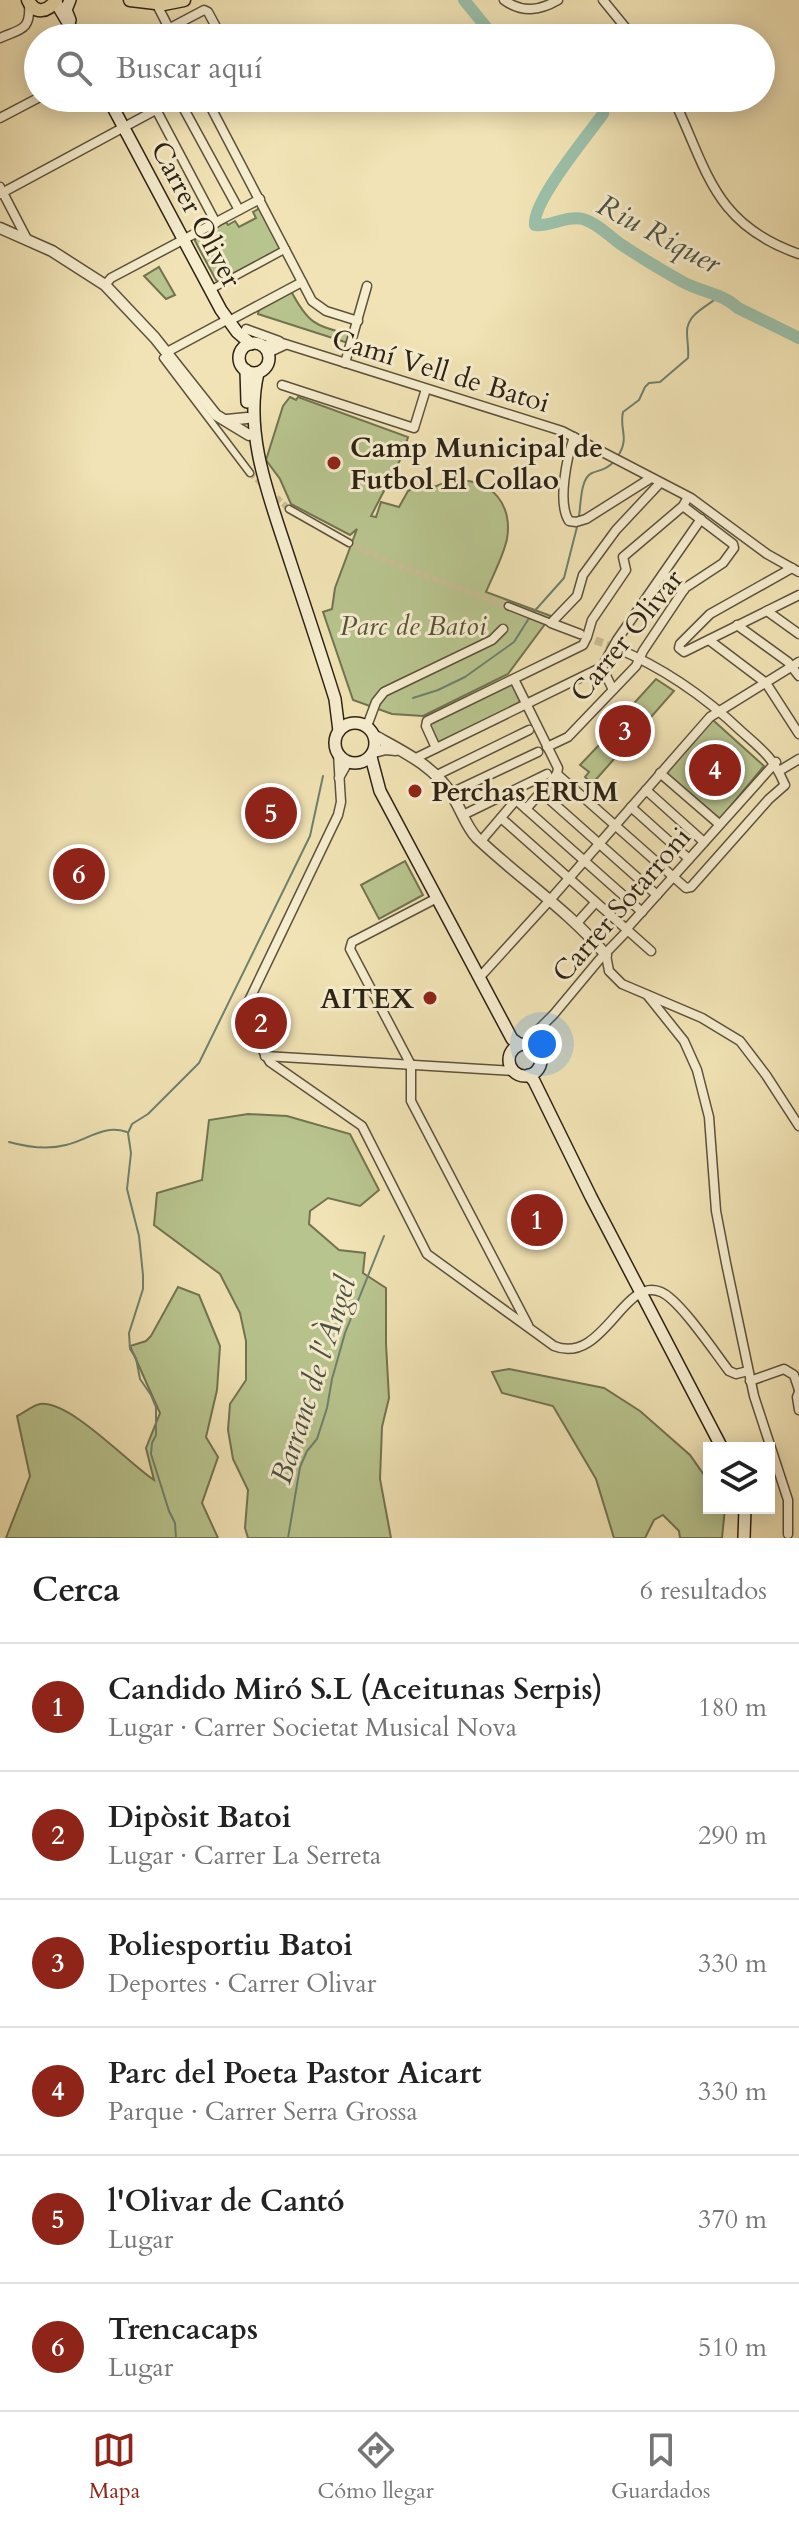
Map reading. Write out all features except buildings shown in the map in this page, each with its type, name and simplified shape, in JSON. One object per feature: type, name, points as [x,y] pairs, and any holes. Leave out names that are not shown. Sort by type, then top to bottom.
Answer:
[{"type":"main road","points":[[70,0],[66,12],[71,24]]},
{"type":"main road","points":[[130,0],[156,3],[184,0]]},
{"type":"main road","points":[[28,2],[36,10],[53,3],[67,24]]},
{"type":"main road","name":"Carrer Oliver","points":[[115,112],[225,318],[256,348],[240,363],[252,372]]},
{"type":"main road","points":[[252,372],[268,365],[256,348]]},
{"type":"main road","points":[[252,372],[247,418],[249,435],[335,699],[338,754],[380,791]]},
{"type":"main road","points":[[252,372],[252,402],[268,491]]},
{"type":"main road","points":[[335,699],[353,723],[371,731],[372,755],[380,791],[479,978],[522,1043],[536,1048],[541,1063],[533,1076]]},
{"type":"main road","points":[[339,731],[353,723]]},
{"type":"main road","points":[[351,763],[372,755]]},
{"type":"main road","points":[[522,1043],[509,1068],[520,1075],[533,1076]]},
{"type":"main road","points":[[533,1076],[719,1442]]},
{"type":"main road","points":[[744,1538],[745,1514]]},
{"type":"street","points":[[504,0],[527,10],[540,9],[554,1]]},
{"type":"street","points":[[603,0],[623,24]]},
{"type":"street","points":[[26,24],[28,2]]},
{"type":"street","points":[[156,3],[166,24]]},
{"type":"street","points":[[177,24],[206,11],[214,24]]},
{"type":"street","points":[[0,38],[24,26]]},
{"type":"street","points":[[0,118],[24,105]]},
{"type":"street","points":[[27,239],[1,191],[153,112]]},
{"type":"street","points":[[158,112],[216,223]]},
{"type":"street","points":[[186,112],[239,210]]},
{"type":"street","points":[[213,112],[312,301],[358,321]]},
{"type":"street","points":[[679,112],[702,166],[723,203],[756,234],[799,254]]},
{"type":"street","points":[[105,285],[111,278],[260,199]]},
{"type":"street","points":[[0,228],[59,255],[105,285],[136,316],[250,473]]},
{"type":"street","points":[[210,290],[286,249]]},
{"type":"street","points":[[165,355],[225,318],[302,282]]},
{"type":"street","points":[[345,363],[367,286]]},
{"type":"street","name":"Camí Vell de Batoi","points":[[246,329],[527,419],[577,439],[688,497],[767,554],[795,570]]},
{"type":"street","name":"Camí Vell de Batoi","points":[[256,348],[283,343]]},
{"type":"street","points":[[165,355],[209,406],[225,421],[249,435]]},
{"type":"street","points":[[282,385],[414,428],[426,389]]},
{"type":"street","points":[[225,421],[247,418]]},
{"type":"street","points":[[577,439],[564,489],[565,516],[573,522],[586,519],[651,478]]},
{"type":"street","points":[[551,623],[577,596],[583,575],[616,530],[660,483]]},
{"type":"street","points":[[436,748],[426,726],[427,721],[583,645],[592,620],[627,569],[623,557],[683,506],[688,497]]},
{"type":"street","points":[[419,756],[602,667],[617,640],[701,519],[683,506]]},
{"type":"street","points":[[289,509],[349,543]]},
{"type":"street","name":"Carrer Olivar","points":[[451,793],[568,737],[636,666],[684,590],[723,563],[735,546],[701,519]]},
{"type":"street","points":[[795,570],[710,614],[679,648],[684,652],[799,595]]},
{"type":"street","points":[[663,574],[684,590]]},
{"type":"street","points":[[508,606],[580,634]]},
{"type":"street","points":[[767,611],[799,634]]},
{"type":"street","points":[[737,625],[796,664],[799,676]]},
{"type":"street","points":[[402,751],[371,731],[376,702],[384,692],[496,638],[503,629]]},
{"type":"street","points":[[709,640],[766,683],[799,734]]},
{"type":"street","points":[[557,774],[685,887],[691,887],[784,784],[777,767],[697,692],[641,658],[616,648]]},
{"type":"street","points":[[479,978],[710,717],[796,664]]},
{"type":"street","points":[[602,667],[613,690]]},
{"type":"street","points":[[514,679],[543,749],[558,770],[526,809]]},
{"type":"street","points":[[435,776],[529,730]]},
{"type":"street","points":[[372,755],[386,749],[419,756],[451,793],[473,834],[577,923],[606,955],[609,971],[618,981],[702,1018],[735,1037],[761,1068],[799,1126]]},
{"type":"street","points":[[338,754],[341,802],[338,815],[243,1013],[265,1056],[362,1126],[427,1254],[529,1328],[561,1349],[579,1347],[594,1338],[641,1292],[652,1289],[664,1293],[704,1336],[729,1371],[749,1376],[787,1369],[796,1378],[799,1410]]},
{"type":"street","name":"Carrer Sotarroni","points":[[522,1043],[606,955],[719,824],[777,767],[799,759]]},
{"type":"street","points":[[339,779],[351,763]]},
{"type":"street","points":[[660,773],[719,824]]},
{"type":"street","points":[[463,815],[547,774]]},
{"type":"street","points":[[646,790],[704,842]]},
{"type":"street","points":[[541,792],[657,895]]},
{"type":"street","points":[[508,793],[642,912]]},
{"type":"street","points":[[481,841],[516,800]]},
{"type":"street","points":[[631,807],[689,859]]},
{"type":"street","points":[[501,818],[651,951]]},
{"type":"street","points":[[437,898],[350,945],[411,1065],[411,1101],[529,1328]]},
{"type":"street","points":[[577,923],[595,903]]},
{"type":"street","points":[[648,996],[673,1025],[691,1054],[710,1124],[716,1211],[749,1376],[788,1500],[788,1534]]},
{"type":"street","points":[[265,1056],[509,1068]]},
{"type":"green space","points":[[260,208],[281,248],[217,282],[196,238],[226,222],[228,225],[235,221],[239,227],[256,218],[253,212]]},
{"type":"green space","points":[[159,267],[175,295],[166,299],[144,276]]},
{"type":"green space","points":[[291,291],[314,322],[351,335],[348,343],[258,314],[259,309]]},
{"type":"green space","name":"Parc de Batoi","points":[[290,397],[296,400],[298,397],[408,437],[401,458],[371,516],[376,517],[381,502],[399,507],[408,491],[428,480],[434,487],[463,480],[476,483],[498,497],[508,522],[507,539],[486,592],[551,616],[508,674],[423,716],[392,714],[353,700],[323,612],[332,609],[335,588],[357,529],[350,535],[291,504],[280,479],[266,460],[283,406]]},
{"type":"green space","points":[[656,679],[674,691],[592,784],[585,777],[589,772],[580,765]]},
{"type":"green space","points":[[512,683],[519,704],[435,743],[429,723]]},
{"type":"green space","points":[[711,721],[764,766],[720,819],[715,818],[666,772]]},
{"type":"green space","points":[[405,861],[423,895],[379,919],[361,885]]},
{"type":"green space","points":[[248,1114],[287,1116],[350,1134],[379,1190],[360,1206],[328,1198],[310,1211],[309,1224],[339,1250],[365,1253],[363,1273],[386,1288],[389,1398],[382,1427],[380,1479],[391,1538],[248,1538],[245,1528],[248,1490],[233,1459],[228,1430],[230,1404],[246,1380],[246,1341],[240,1313],[220,1274],[154,1225],[157,1193],[202,1180],[209,1120]]},
{"type":"green space","points":[[178,1287],[199,1295],[220,1346],[217,1390],[206,1437],[218,1457],[202,1503],[218,1538],[6,1538],[30,1476],[17,1416],[37,1405],[52,1405],[83,1422],[154,1480],[146,1448],[160,1413],[130,1346],[151,1336]]},
{"type":"green space","points":[[509,1369],[604,1388],[640,1411],[690,1455],[703,1473],[703,1514],[724,1514],[722,1538],[680,1538],[679,1531],[663,1515],[654,1520],[645,1538],[614,1538],[596,1479],[553,1406],[502,1393],[492,1372]]},
{"type":"waterway","name":"Riu Riquer","points":[[464,0],[484,24]]},
{"type":"waterway","name":"Riu Riquer","points":[[603,112],[551,186],[536,215],[535,225],[571,219],[588,221],[675,277],[799,338]]},
{"type":"waterway","points":[[618,456],[624,438],[623,412],[639,400],[649,383],[660,382],[688,358],[690,320],[720,295]]},
{"type":"waterway","points":[[579,516],[585,480],[615,461]]},
{"type":"waterway","points":[[413,698],[465,677],[514,642],[531,615],[564,578],[577,527]]},
{"type":"waterway","points":[[176,1538],[175,1523],[151,1454],[156,1435],[156,1407],[140,1379],[136,1358],[130,1349],[129,1333],[143,1289],[143,1275],[139,1236],[127,1189],[131,1153],[128,1133],[132,1124],[148,1114],[199,1063],[310,836],[323,776]]},
{"type":"waterway","points":[[9,1142],[59,1147],[103,1131],[127,1132]]},
{"type":"waterway","name":"Barranc de l'Àngel","points":[[288,1538],[300,1467],[317,1439],[345,1333],[384,1236]]},
{"type":"tunnel","points":[[250,473],[289,509]]},
{"type":"tunnel","points":[[349,543],[395,564],[508,606]]},
{"type":"tunnel","points":[[584,636],[616,648]]},
{"type":"place","name":"Camp Municipal de Futbol El Collao","points":[[334,463]]},
{"type":"place","name":"Poliesportiu Batoi","points":[[625,731]]},
{"type":"place","name":"Parc del Poeta Pastor Aicart","points":[[715,770]]},
{"type":"place","name":"Perchas ERUM","points":[[415,791]]},
{"type":"place","name":"l'Olivar de Cantó","points":[[271,813]]},
{"type":"place","name":"Trencacaps","points":[[79,874]]},
{"type":"place","name":"AITEX","points":[[430,998]]},
{"type":"place","name":"Dipòsit Batoi","points":[[261,1023]]},
{"type":"place","name":"Candido Miró S.L (Aceitunas Serpis)","points":[[537,1220]]}]
